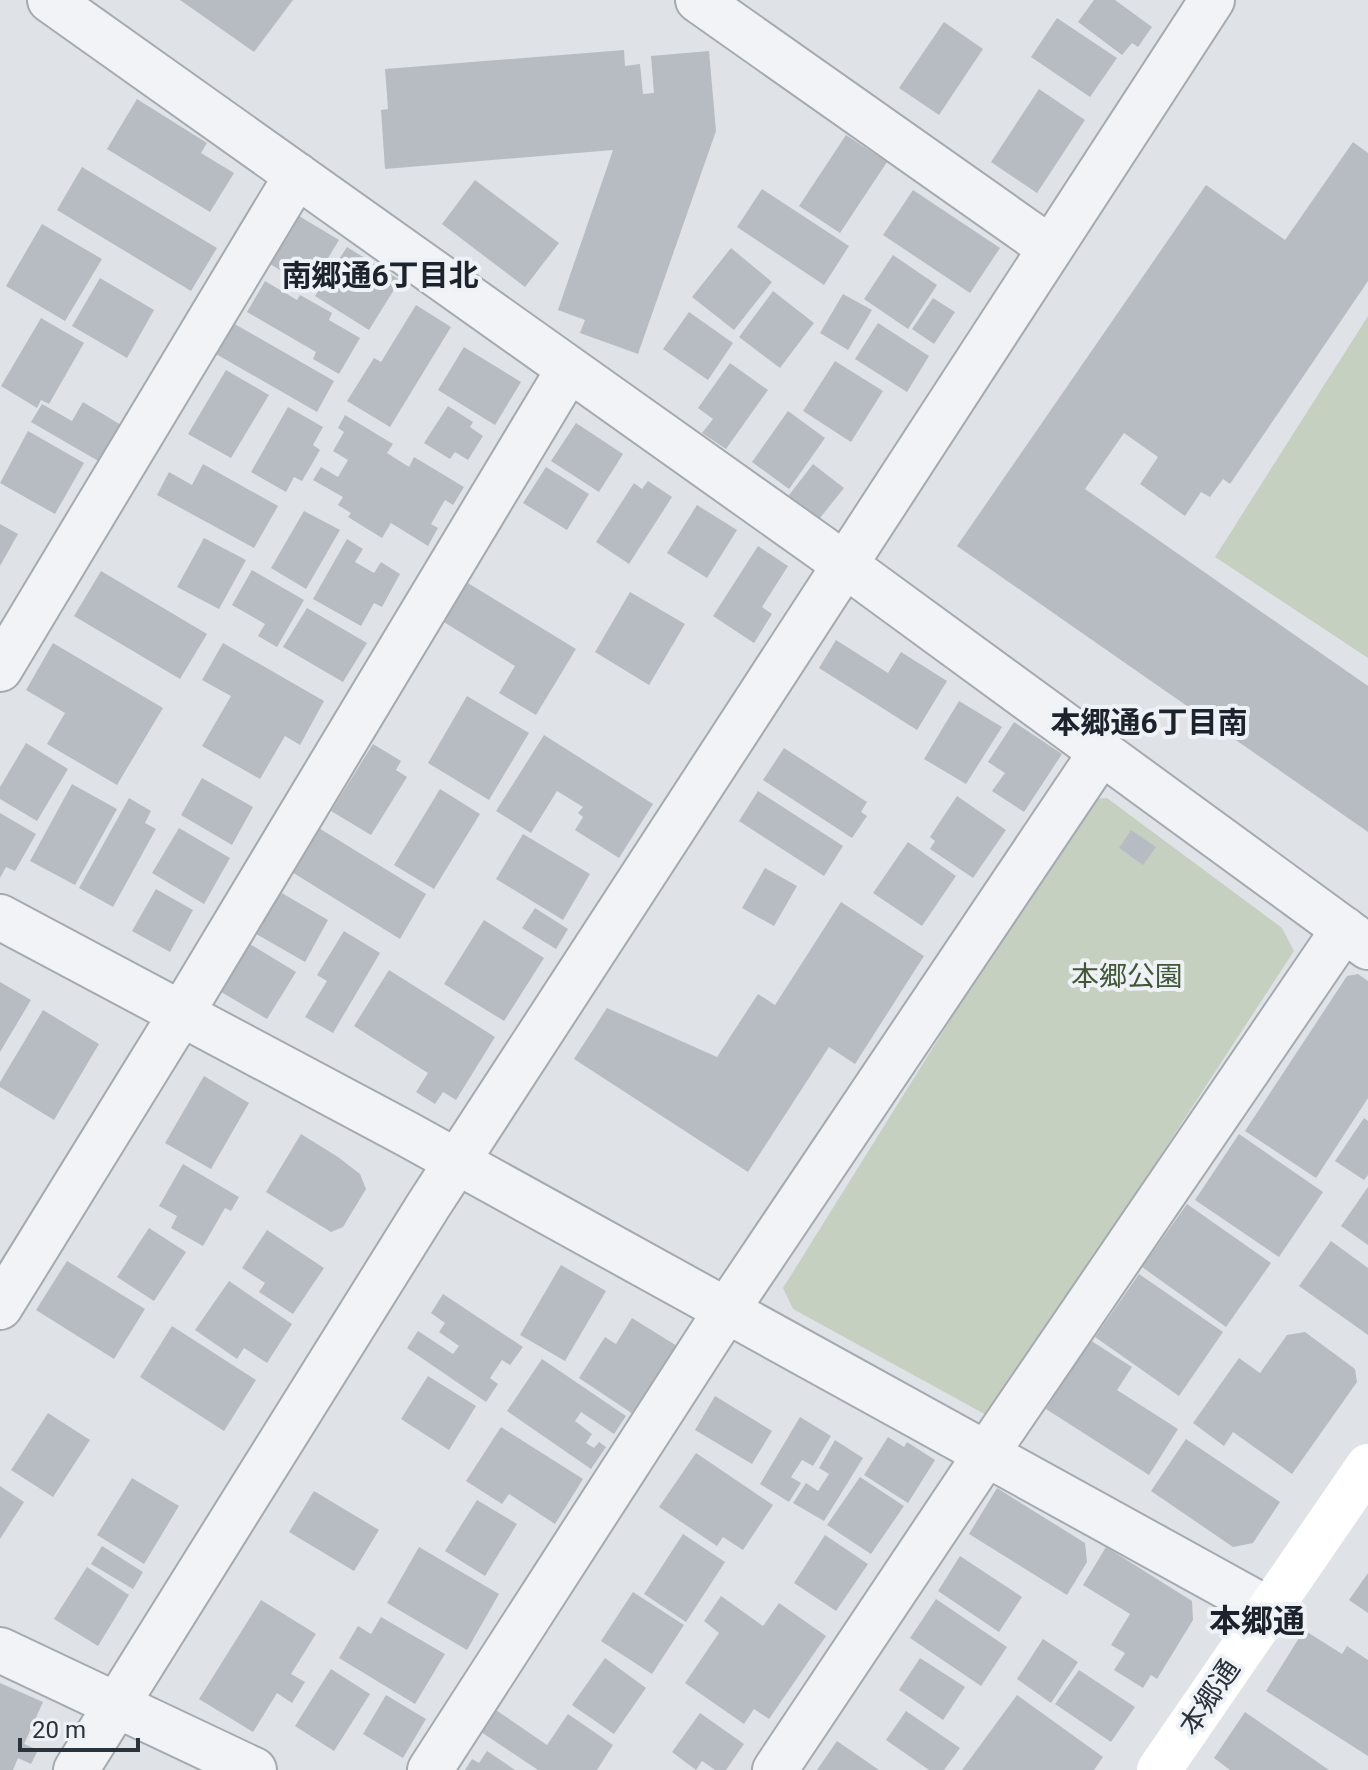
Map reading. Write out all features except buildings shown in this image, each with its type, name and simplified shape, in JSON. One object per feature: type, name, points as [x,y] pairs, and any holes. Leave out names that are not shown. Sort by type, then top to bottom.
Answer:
[{"type":"street","points":[[50,0],[844,564],[1356,938],[986,1454],[775,1770]]},
{"type":"street","points":[[698,0],[1050,248]]},
{"type":"street","points":[[76,1770],[457,1162],[1212,0]]},
{"type":"street","points":[[0,669],[297,175]]},
{"type":"street","points":[[0,1307],[181,1014],[569,369]]},
{"type":"street","points":[[430,1770],[726,1311],[1102,751]]},
{"type":"street","points":[[0,917],[457,1162],[1269,1610]]},
{"type":"street","name":"本郷通","points":[[1159,1770],[1368,1466]]},
{"type":"street","points":[[0,1650],[254,1770]]},
{"type":"green space","points":[[1368,316],[1368,658],[1215,557]]},
{"type":"green space","name":"本郷公園","points":[[1107,798],[1282,928],[1294,951],[990,1417],[793,1309],[783,1288],[1088,799]]},
{"type":"district","name":"南郷通6丁目北","points":[[380,276]]},
{"type":"district","name":"本郷通6丁目南","points":[[1149,723]]},
{"type":"district","name":"本郷通","points":[[1257,1621]]}]
